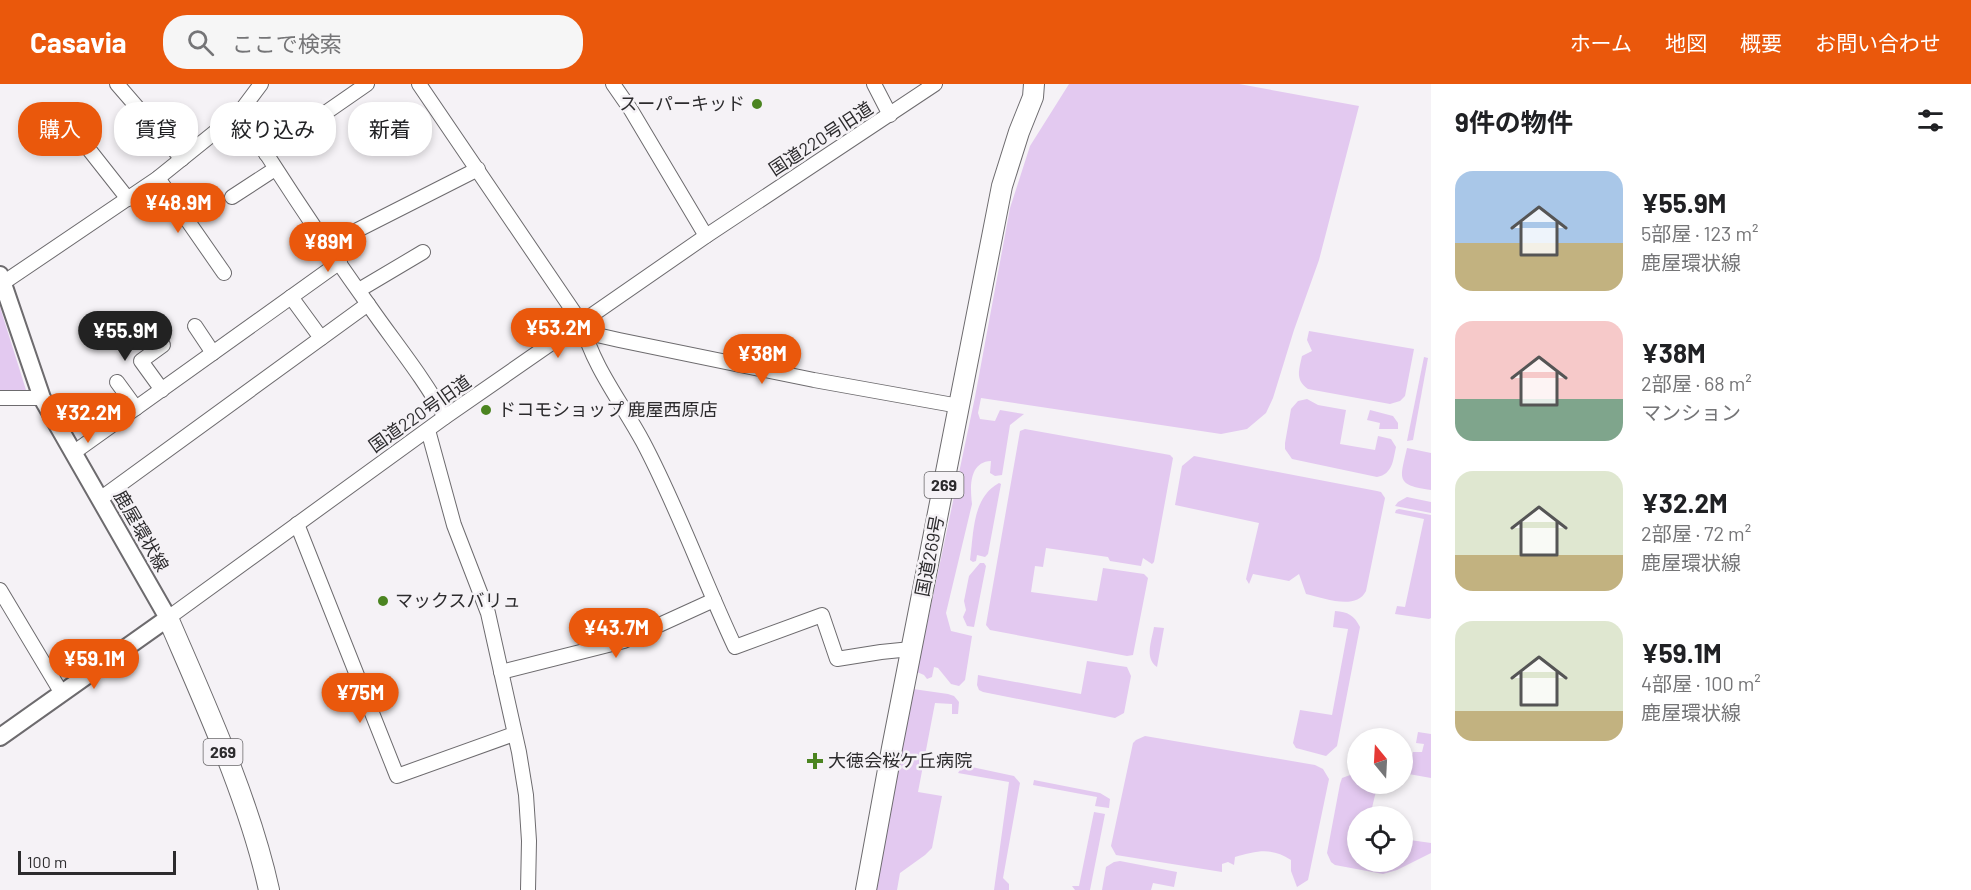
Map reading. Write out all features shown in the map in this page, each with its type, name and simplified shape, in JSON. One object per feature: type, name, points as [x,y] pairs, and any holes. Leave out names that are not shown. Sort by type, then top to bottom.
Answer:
[{"type":"highway","name":"国道269号","points":[[866,890],[1002,186],[1033,97],[1034,84]]},
{"type":"highway","name":"269","points":[[168,618],[237,788],[261,855],[269,890]]},
{"type":"main road","name":"鹿屋環状線","points":[[2,279],[42,398],[168,618]]},
{"type":"main road","points":[[0,737],[168,618]]},
{"type":"street","points":[[117,84],[182,159]]},
{"type":"street","points":[[248,102],[261,84]]},
{"type":"street","points":[[336,105],[367,84]]},
{"type":"street","points":[[419,84],[582,324],[597,335],[814,380],[959,406]]},
{"type":"street","points":[[613,84],[706,236]]},
{"type":"street","points":[[874,84],[890,115]]},
{"type":"street","name":"国道220号旧道","points":[[168,618],[445,417],[706,236],[935,84]]},
{"type":"street","points":[[2,279],[128,199],[210,136]]},
{"type":"street","points":[[94,156],[128,199]]},
{"type":"street","points":[[267,156],[368,304],[431,391],[445,417]]},
{"type":"street","points":[[232,197],[275,169]]},
{"type":"street","points":[[328,245],[478,169]]},
{"type":"street","points":[[158,178],[224,273]]},
{"type":"street","points":[[359,290],[423,252]]},
{"type":"street","points":[[73,453],[340,262]]},
{"type":"street","points":[[291,297],[321,338]]},
{"type":"street","points":[[100,499],[368,304]]},
{"type":"street","points":[[582,324],[587,345],[642,440],[665,487],[735,647],[822,615],[837,659],[911,649]]},
{"type":"street","points":[[195,326],[213,353]]},
{"type":"street","points":[[162,390],[141,361],[163,345]]},
{"type":"street","points":[[117,382],[136,408]]},
{"type":"street","points":[[0,398],[42,398]]},
{"type":"street","points":[[428,430],[454,525],[488,613],[519,752],[526,795],[529,841],[528,890]]},
{"type":"street","points":[[297,524],[398,776],[514,734]]},
{"type":"street","points":[[0,590],[61,692]]},
{"type":"street","points":[[501,672],[624,641],[714,600]]},
{"type":"shaded area","points":[[1069,84],[1239,84],[1359,106],[1319,260],[1273,398],[1266,413],[1247,429],[1221,434],[981,398],[978,413],[980,419],[995,421],[1000,410],[1024,414],[1010,425],[1002,475],[995,476],[990,473],[991,461],[978,466],[972,476],[972,504],[946,613],[951,631],[972,636],[965,680],[959,686],[951,684],[938,668],[934,667],[932,677],[927,679],[917,672],[975,397],[1010,208],[1030,146]]},
{"type":"shaded area","points":[[0,307],[26,390],[0,391]]},
{"type":"shaded area","points":[[1309,331],[1414,349],[1405,396],[1400,401],[1390,404],[1308,389],[1301,382],[1299,374],[1302,356],[1312,351],[1307,340]]},
{"type":"shaded area","points":[[1424,357],[1428,358],[1413,440],[1407,441]]},
{"type":"shaded area","points":[[1307,399],[1318,405],[1346,410],[1340,444],[1375,450],[1378,436],[1391,439],[1396,447],[1389,470],[1377,477],[1292,459],[1285,449],[1291,409],[1298,401]]},
{"type":"shaded area","points":[[1370,410],[1393,416],[1398,423],[1398,429],[1379,429],[1380,423],[1367,420]]},
{"type":"shaded area","points":[[1025,429],[1170,455],[1173,458],[1152,564],[1143,558],[1141,566],[1110,561],[1108,557],[1046,548],[1043,567],[1035,566],[1031,592],[1097,601],[1103,568],[1144,574],[1148,578],[1133,655],[1127,656],[990,630],[986,625],[1020,431]]},
{"type":"shaded area","points":[[1407,448],[1431,453],[1431,490],[1411,486],[1403,479]]},
{"type":"shaded area","points":[[1194,456],[1381,492],[1385,498],[1366,591],[1361,597],[1347,602],[1306,594],[1299,574],[1289,581],[1253,574],[1249,584],[1246,579],[1259,523],[1175,505],[1182,466]]},
{"type":"shaded area","points":[[1001,484],[988,554],[985,557],[977,555],[976,561],[973,562],[970,560],[979,507],[990,489]]},
{"type":"shaded area","points":[[1407,497],[1431,502],[1431,513],[1395,506]]},
{"type":"shaded area","points":[[1399,509],[1431,515],[1431,618],[1429,619],[1395,614],[1397,606],[1405,607],[1424,519],[1395,513]]},
{"type":"shaded area","points":[[980,563],[986,566],[974,627],[967,626],[963,617],[966,610],[964,601],[969,576]]},
{"type":"shaded area","points":[[1335,611],[1350,615],[1360,627],[1337,746],[1326,756],[1296,748],[1293,743],[1300,710],[1332,715],[1348,629],[1333,627]]},
{"type":"shaded area","points":[[1154,627],[1164,628],[1157,667],[1150,654]]},
{"type":"shaded area","points":[[1087,661],[1127,667],[1131,676],[1124,713],[1115,718],[983,692],[977,685],[978,675],[1081,694]]},
{"type":"shaded area","points":[[913,689],[954,696],[959,702],[958,714],[952,714],[952,704],[935,703],[918,792],[942,796],[932,848],[900,873],[897,890],[876,890],[893,778]]},
{"type":"shaded area","points":[[1418,732],[1431,734],[1431,778],[1413,775],[1413,752],[1422,752],[1424,744],[1416,743]]},
{"type":"shaded area","points":[[1145,736],[1315,765],[1323,769],[1329,779],[1308,880],[1297,887],[1291,871],[1291,860],[1270,852],[1257,852],[1235,857],[1234,865],[1228,862],[1222,864],[1222,872],[1116,855],[1111,846],[1133,743]]},
{"type":"shaded area","points":[[967,766],[1014,776],[1020,783],[1003,878],[1009,884],[1009,890],[994,890],[1009,782],[958,773],[962,767]]},
{"type":"shaded area","points":[[1347,776],[1347,794],[1375,794],[1372,806],[1347,806],[1347,867],[1335,865],[1327,853],[1342,778]]},
{"type":"shaded area","points":[[1034,780],[1100,793],[1110,799],[1109,808],[1095,806],[1097,797],[1033,785]]},
{"type":"shaded area","points":[[1094,812],[1105,814],[1090,890],[1075,890],[1072,886],[1079,886]]},
{"type":"shaded area","points":[[1413,840],[1431,843],[1431,853],[1413,862]]},
{"type":"shaded area","points":[[1120,861],[1177,872],[1174,887],[1153,883],[1151,890],[1102,890],[1106,867]]},
{"type":"place","name":"スーパーキッド","points":[[757,104]]},
{"type":"place","name":"ドコモショップ 鹿屋西原店","points":[[486,410]]},
{"type":"place","name":"マックスバリュ","points":[[383,601]]},
{"type":"place","name":"大徳会桜ケ丘病院","points":[[815,761]]}]
